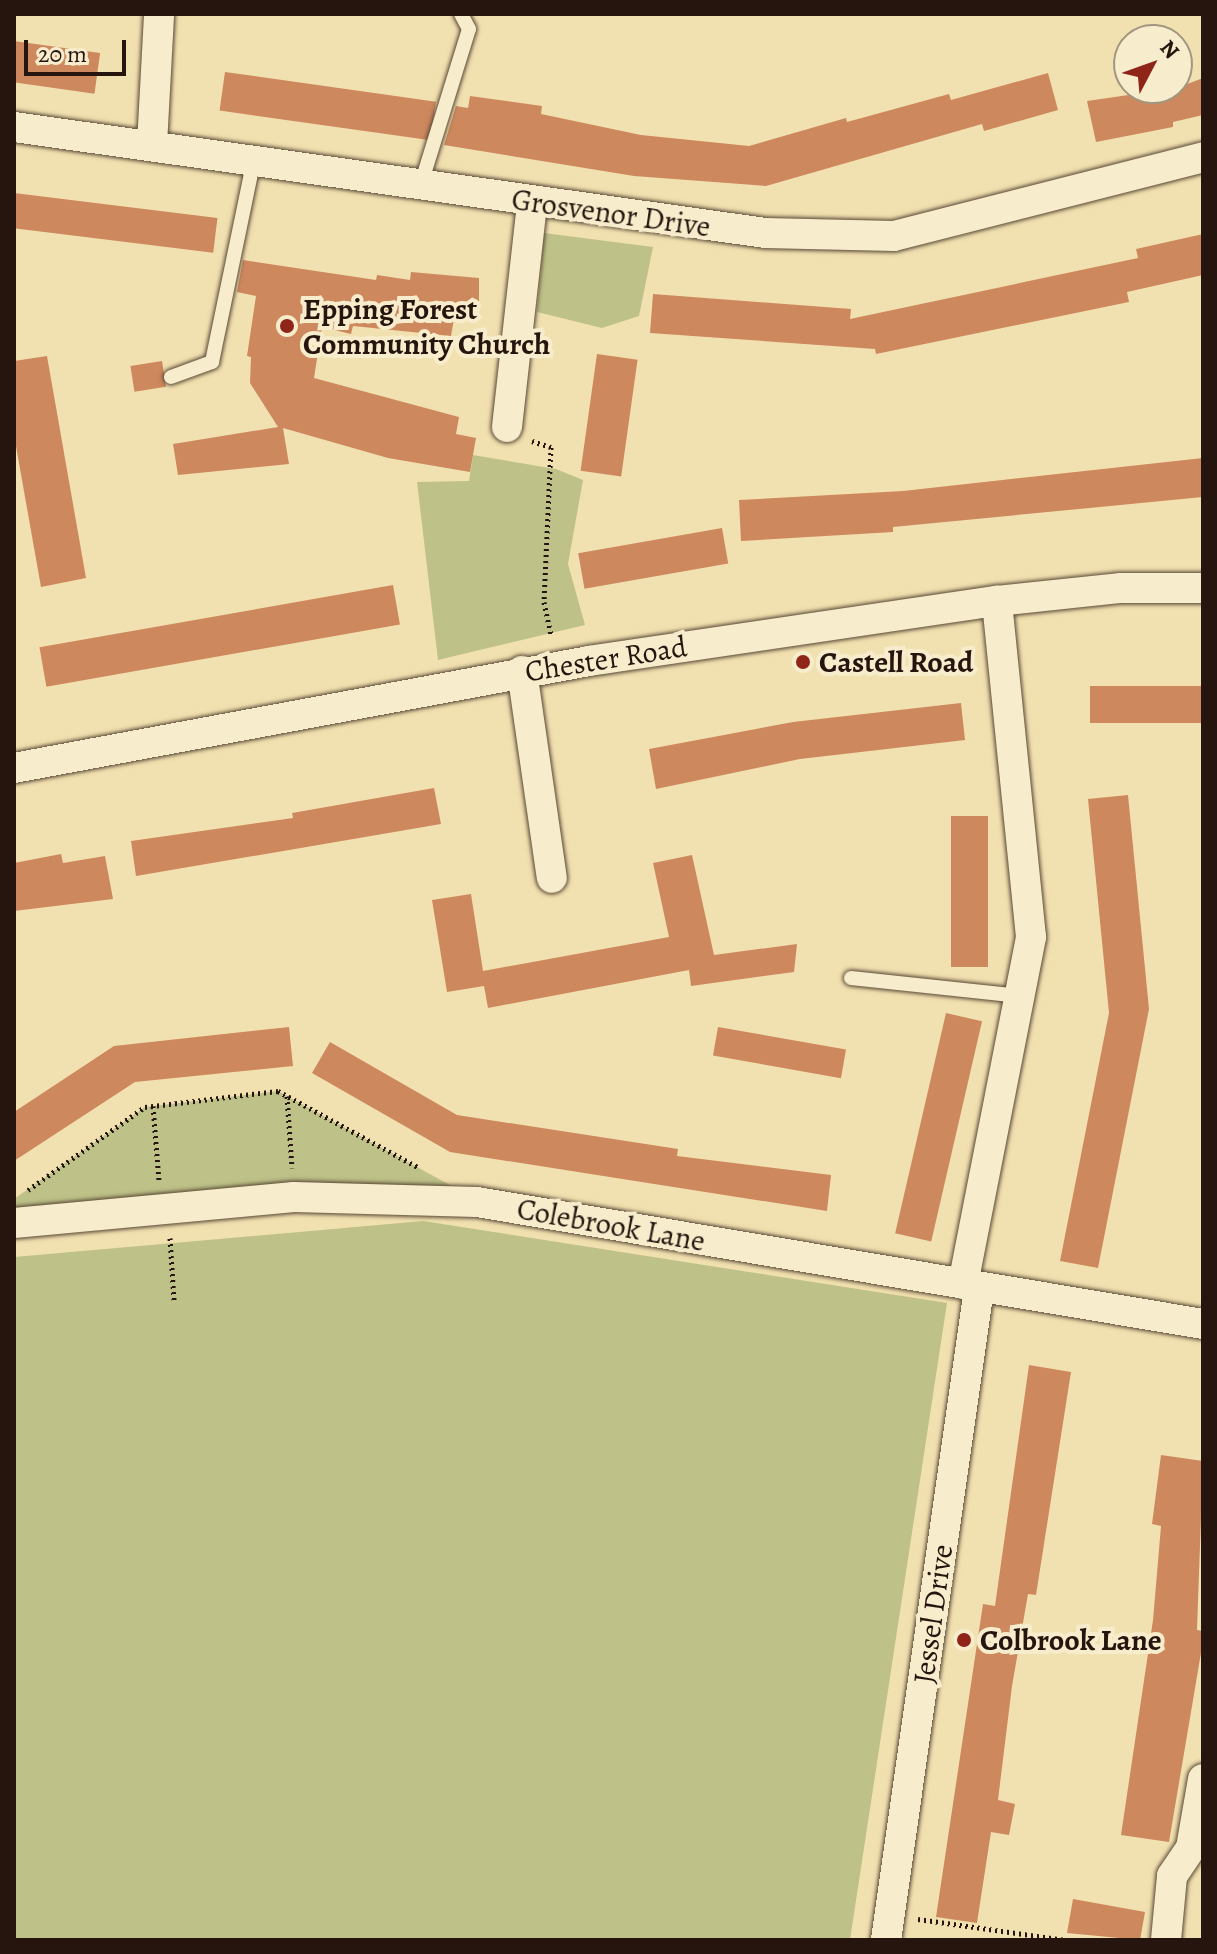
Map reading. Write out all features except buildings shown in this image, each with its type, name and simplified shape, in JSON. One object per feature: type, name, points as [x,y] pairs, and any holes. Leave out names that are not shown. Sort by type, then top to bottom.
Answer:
[{"type":"street","points":[[152,145],[159,14]]},
{"type":"street","name":"Grosvenor Drive","points":[[14,127],[421,184],[532,203],[765,233],[894,236],[1203,157]]},
{"type":"street","points":[[507,427],[532,203]]},
{"type":"street","name":"Chester Road","points":[[14,768],[522,671],[997,601],[1121,588],[1203,588]]},
{"type":"street","points":[[971,1286],[1031,937],[997,601]]},
{"type":"street","points":[[522,671],[552,878]]},
{"type":"street","name":"Colebrook Lane","points":[[14,1223],[294,1197],[477,1202],[1203,1324]]},
{"type":"street","name":"Jessel Drive","points":[[888,1927],[971,1286]]},
{"type":"street","points":[[1166,1940],[1172,1876],[1191,1848],[1203,1779]]},
{"type":"lane","points":[[421,184],[469,29],[461,14]]},
{"type":"lane","points":[[171,377],[212,362],[254,160]]},
{"type":"lane","points":[[851,978],[1020,996]]},
{"type":"path","points":[[507,427],[551,447],[544,602],[557,666]]},
{"type":"path","points":[[14,1199],[153,1106],[278,1091],[433,1176]]},
{"type":"path","points":[[287,1096],[291,1149]]},
{"type":"path","points":[[153,1106],[157,1161]]},
{"type":"path","points":[[168,1209],[174,1300]]},
{"type":"path","points":[[888,1927],[1066,1940]]},
{"type":"green space","points":[[544,233],[653,247],[639,316],[602,328],[537,312]]},
{"type":"green space","points":[[473,455],[556,469],[583,480],[568,564],[585,625],[438,660],[417,482],[469,481]]},
{"type":"green space","points":[[278,1091],[459,1190],[293,1184],[14,1210],[14,1199],[145,1107]]},
{"type":"green space","points":[[423,1221],[947,1303],[850,1940],[14,1940],[14,1257]]},
{"type":"place","name":"Epping Forest Community Church","points":[[287,326]]},
{"type":"place","name":"Castell Road","points":[[803,662]]},
{"type":"place","name":"Colbrook Lane","points":[[964,1640]]}]
